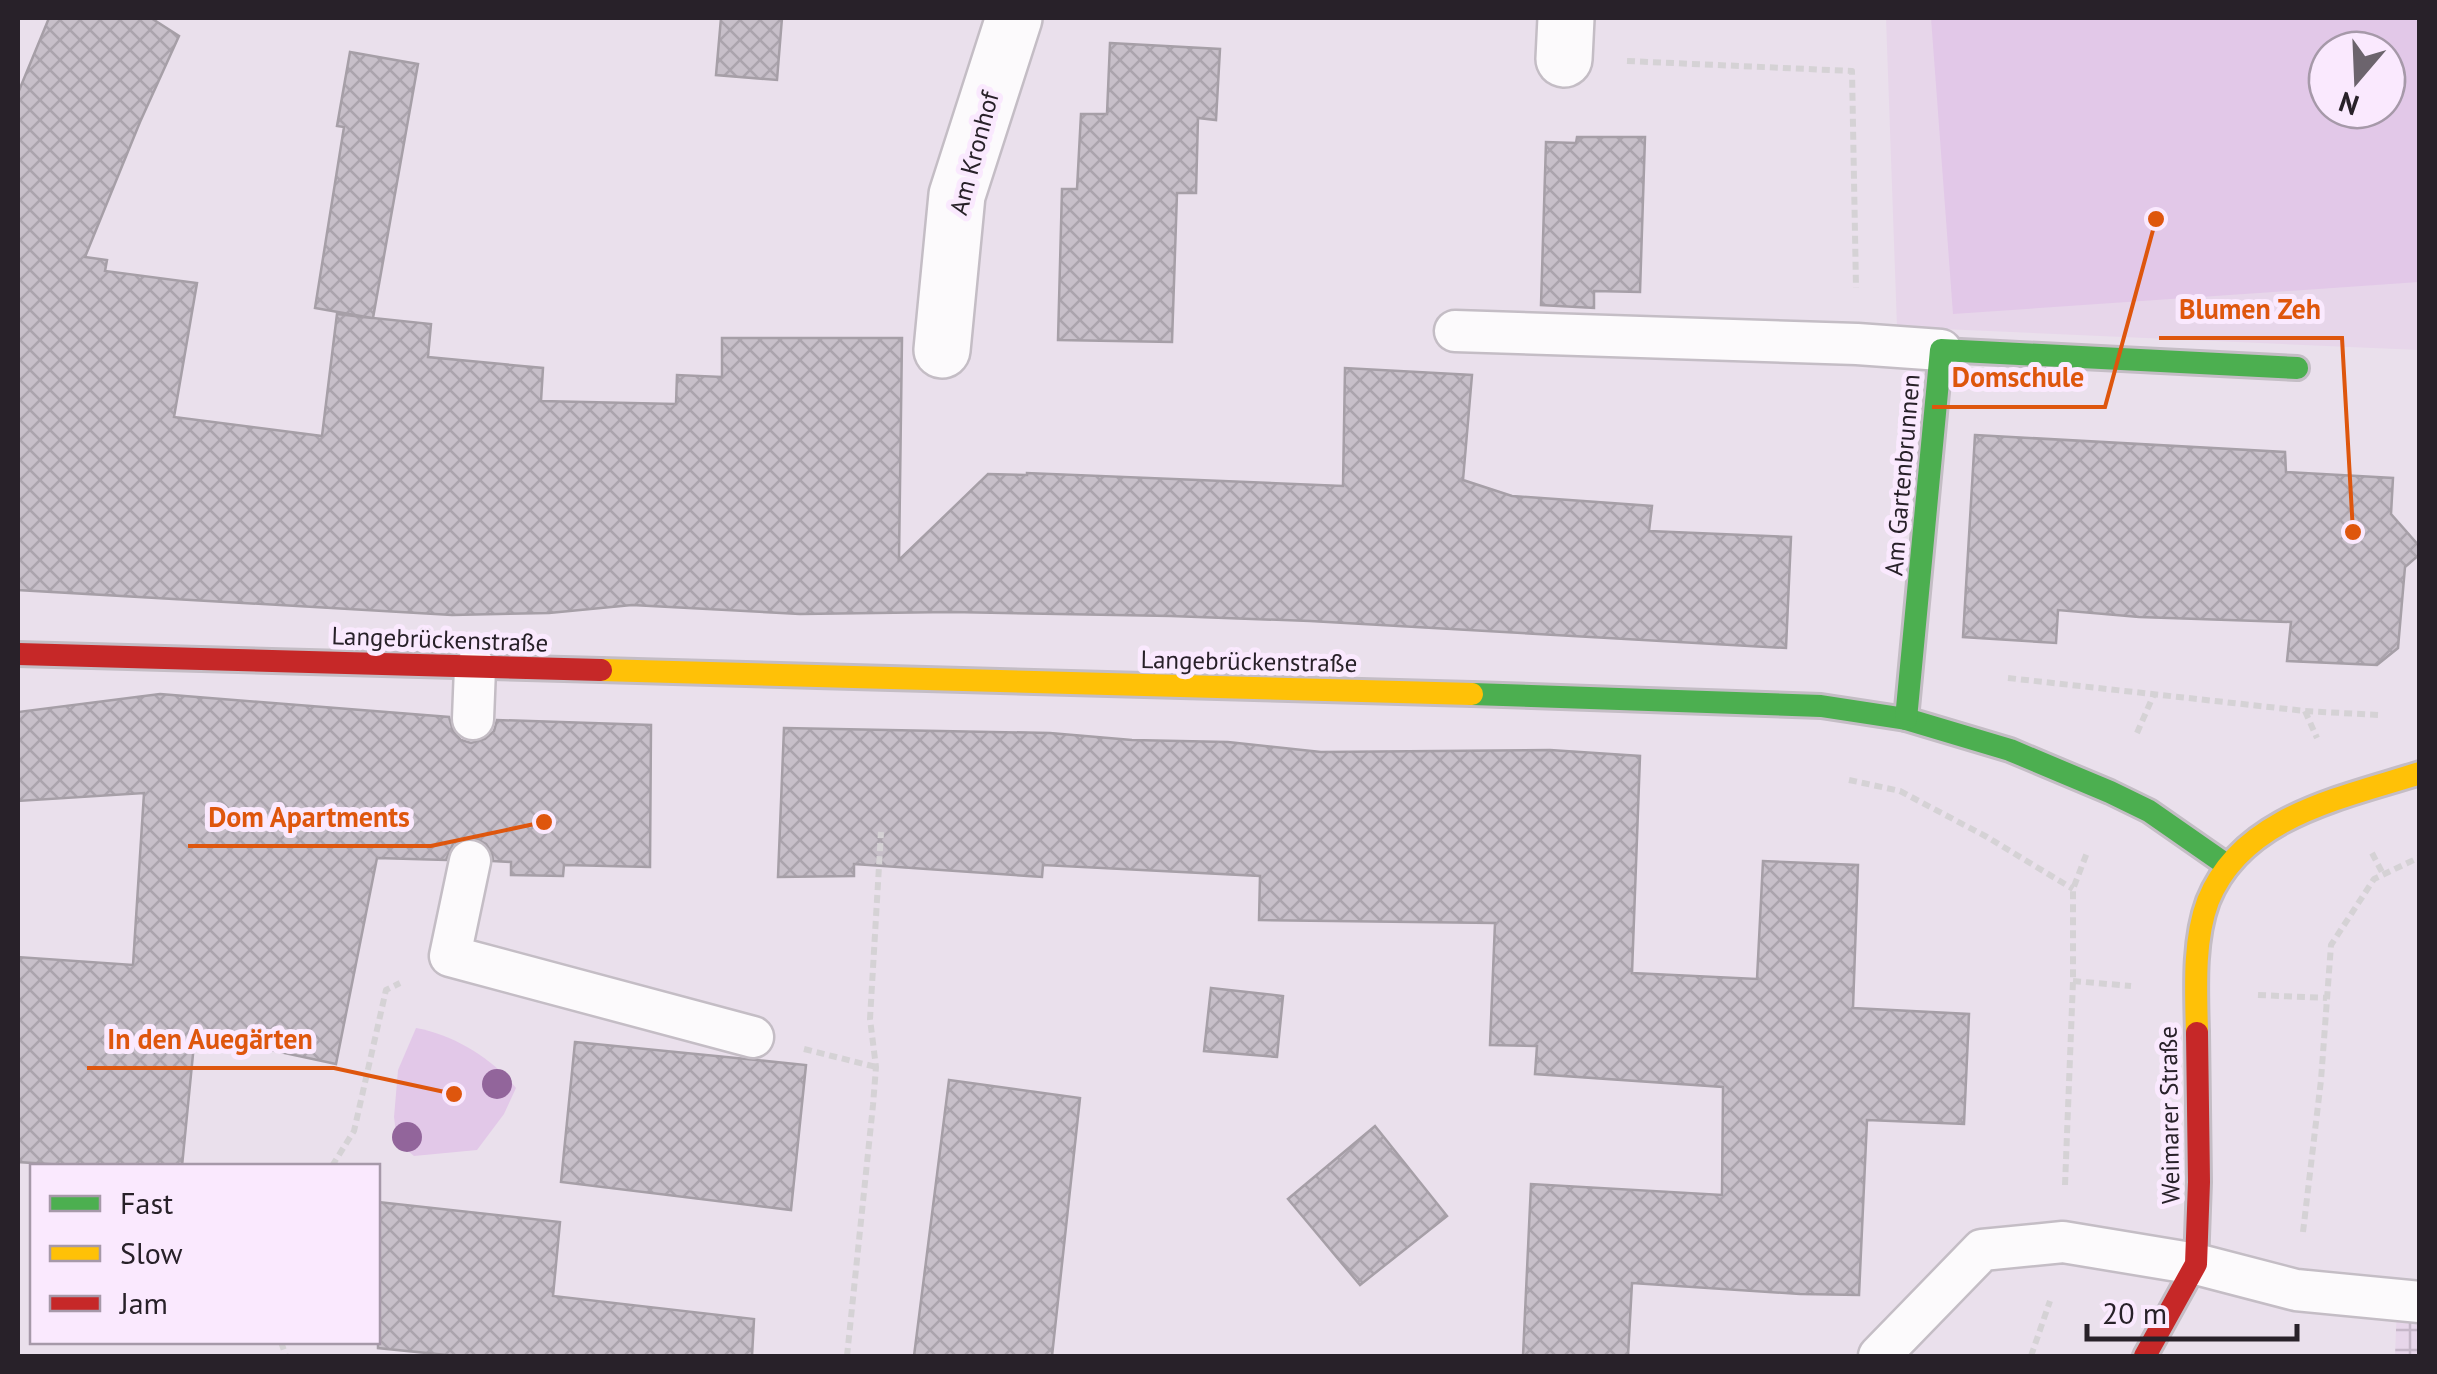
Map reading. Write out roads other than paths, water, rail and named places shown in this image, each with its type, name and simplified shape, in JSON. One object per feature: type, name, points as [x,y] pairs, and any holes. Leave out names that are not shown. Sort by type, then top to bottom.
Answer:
[{"type":"street","name":"Am Kronhof","points":[[942,350],[957,196],[1014,18]]},
{"type":"street","name":"Am Gartenbrunnen","points":[[1906,719],[1941,350],[2296,368]]},
{"type":"street","name":"Langebrückenstraße","points":[[18,654],[1821,706],[1906,719],[2010,750],[2148,811],[2228,866]]},
{"type":"street","points":[[2228,866],[2255,838],[2287,820],[2420,773]]},
{"type":"street","name":"Weimarer Straße","points":[[2145,1356],[2196,1264],[2199,1182],[2195,1035],[2199,943],[2208,902],[2228,866]]},
{"type":"lane","points":[[1455,331],[1941,350]]},
{"type":"lane","points":[[473,719],[475,668]]},
{"type":"lane","points":[[470,861],[450,956],[753,1037]]},
{"type":"lane","points":[[1878,1356],[1982,1250],[2063,1242],[2196,1264],[2296,1290],[2420,1302]]},
{"type":"place","name":"Domschule","points":[[2156,219]]},
{"type":"place","name":"Blumen Zeh","points":[[2353,532]]},
{"type":"place","name":"Dom Apartments","points":[[544,822]]},
{"type":"place","name":"In den Auegärten","points":[[454,1094]]}]
